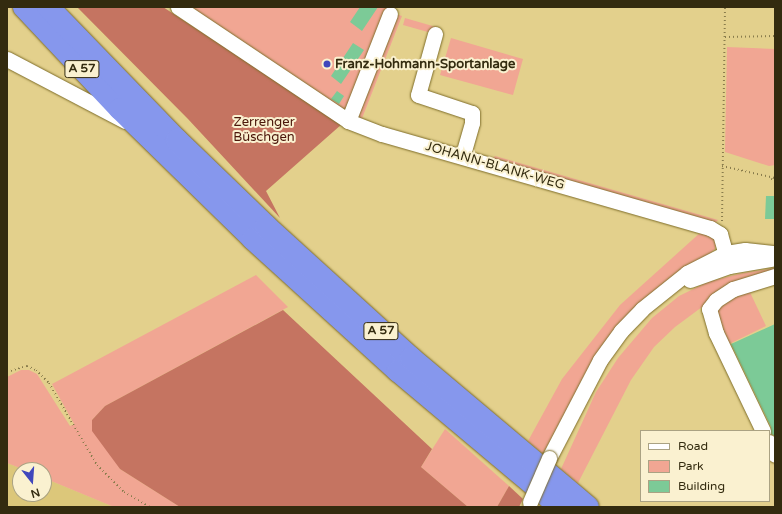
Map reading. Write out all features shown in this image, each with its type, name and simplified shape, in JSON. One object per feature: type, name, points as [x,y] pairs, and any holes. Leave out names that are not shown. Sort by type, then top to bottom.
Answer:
[{"type":"highway","name":"A 57","points":[[24,7],[141,130],[253,239],[398,371],[560,507]]},
{"type":"highway","name":"A 57","points":[[48,7],[76,37],[266,226],[422,368],[588,507]]},
{"type":"street","points":[[56,7],[76,37]]},
{"type":"street","name":"JOHANN-BLANK-WEG","points":[[178,7],[348,121],[462,156],[710,228],[720,234]]},
{"type":"street","points":[[348,121],[390,14]]},
{"type":"street","points":[[435,34],[418,95],[472,113],[473,120],[462,156]]},
{"type":"street","points":[[7,59],[141,130]]},
{"type":"street","points":[[720,234],[728,259]]},
{"type":"street","points":[[529,505],[549,458],[600,360],[621,331],[662,292],[687,273],[728,259],[745,250],[775,253]]},
{"type":"street","points":[[728,259],[775,258]]},
{"type":"street","points":[[763,430],[716,333],[709,309],[716,300],[733,289],[775,276]]},
{"type":"street","points":[[770,444],[775,454]]},
{"type":"path","points":[[720,234],[725,7]]},
{"type":"path","points":[[724,37],[775,36]]},
{"type":"path","points":[[722,166],[775,178]]},
{"type":"path","points":[[770,178],[775,181]]},
{"type":"path","points":[[7,372],[26,366],[36,370],[49,383],[98,465],[124,492],[150,507]]},
{"type":"shaded area","points":[[7,463],[12,465],[12,502],[52,502],[52,481],[114,507],[7,507]]},
{"type":"green space","name":"Zerrenger Büschgen","points":[[77,7],[163,7],[342,124],[266,191],[280,218],[188,119]]},
{"type":"green space","name":"Franz-Hohmann-Sportanlage","points":[[188,7],[391,7],[389,12],[402,16],[361,121],[339,111]]},
{"type":"green space","points":[[405,18],[436,27],[435,34],[403,25]]},
{"type":"green space","points":[[451,38],[523,59],[513,95],[440,75]]},
{"type":"green space","points":[[727,47],[775,49],[775,165],[769,166],[725,152]]},
{"type":"green space","points":[[495,156],[718,220],[714,224],[491,160]]},
{"type":"green space","points":[[701,232],[711,235],[716,242],[715,249],[594,359],[543,454],[528,441],[562,379],[620,305]]},
{"type":"green space","points":[[775,268],[775,274],[702,307],[675,327],[654,347],[631,380],[578,483],[561,469],[596,392],[618,358],[652,318],[679,296],[708,282],[739,274]]},
{"type":"green space","points":[[256,275],[288,307],[105,406],[92,420],[120,469],[180,507],[114,507],[52,481],[52,462],[12,462],[12,465],[7,463],[7,377],[21,370],[29,370],[37,374],[70,426],[74,424],[52,384]]},
{"type":"green space","points":[[747,286],[766,326],[725,346],[714,310]]},
{"type":"green space","points":[[283,310],[432,449],[421,467],[468,507],[180,507],[120,469],[92,431],[92,420],[105,406]]},
{"type":"green space","points":[[445,429],[509,486],[497,507],[468,507],[421,467]]},
{"type":"green space","points":[[509,486],[523,499],[519,507],[497,507]]},
{"type":"building","points":[[360,7],[378,7],[362,31],[350,22]]},
{"type":"building","points":[[353,43],[364,50],[341,84],[331,76]]},
{"type":"building","points":[[337,91],[344,96],[339,104],[331,99]]},
{"type":"building","points":[[766,196],[775,196],[775,219],[765,219]]},
{"type":"building","points":[[775,324],[775,436],[771,434],[771,427],[731,344]]},
{"type":"place","name":"Franz-Hohmann-Sportanlage","points":[[327,64]]}]
